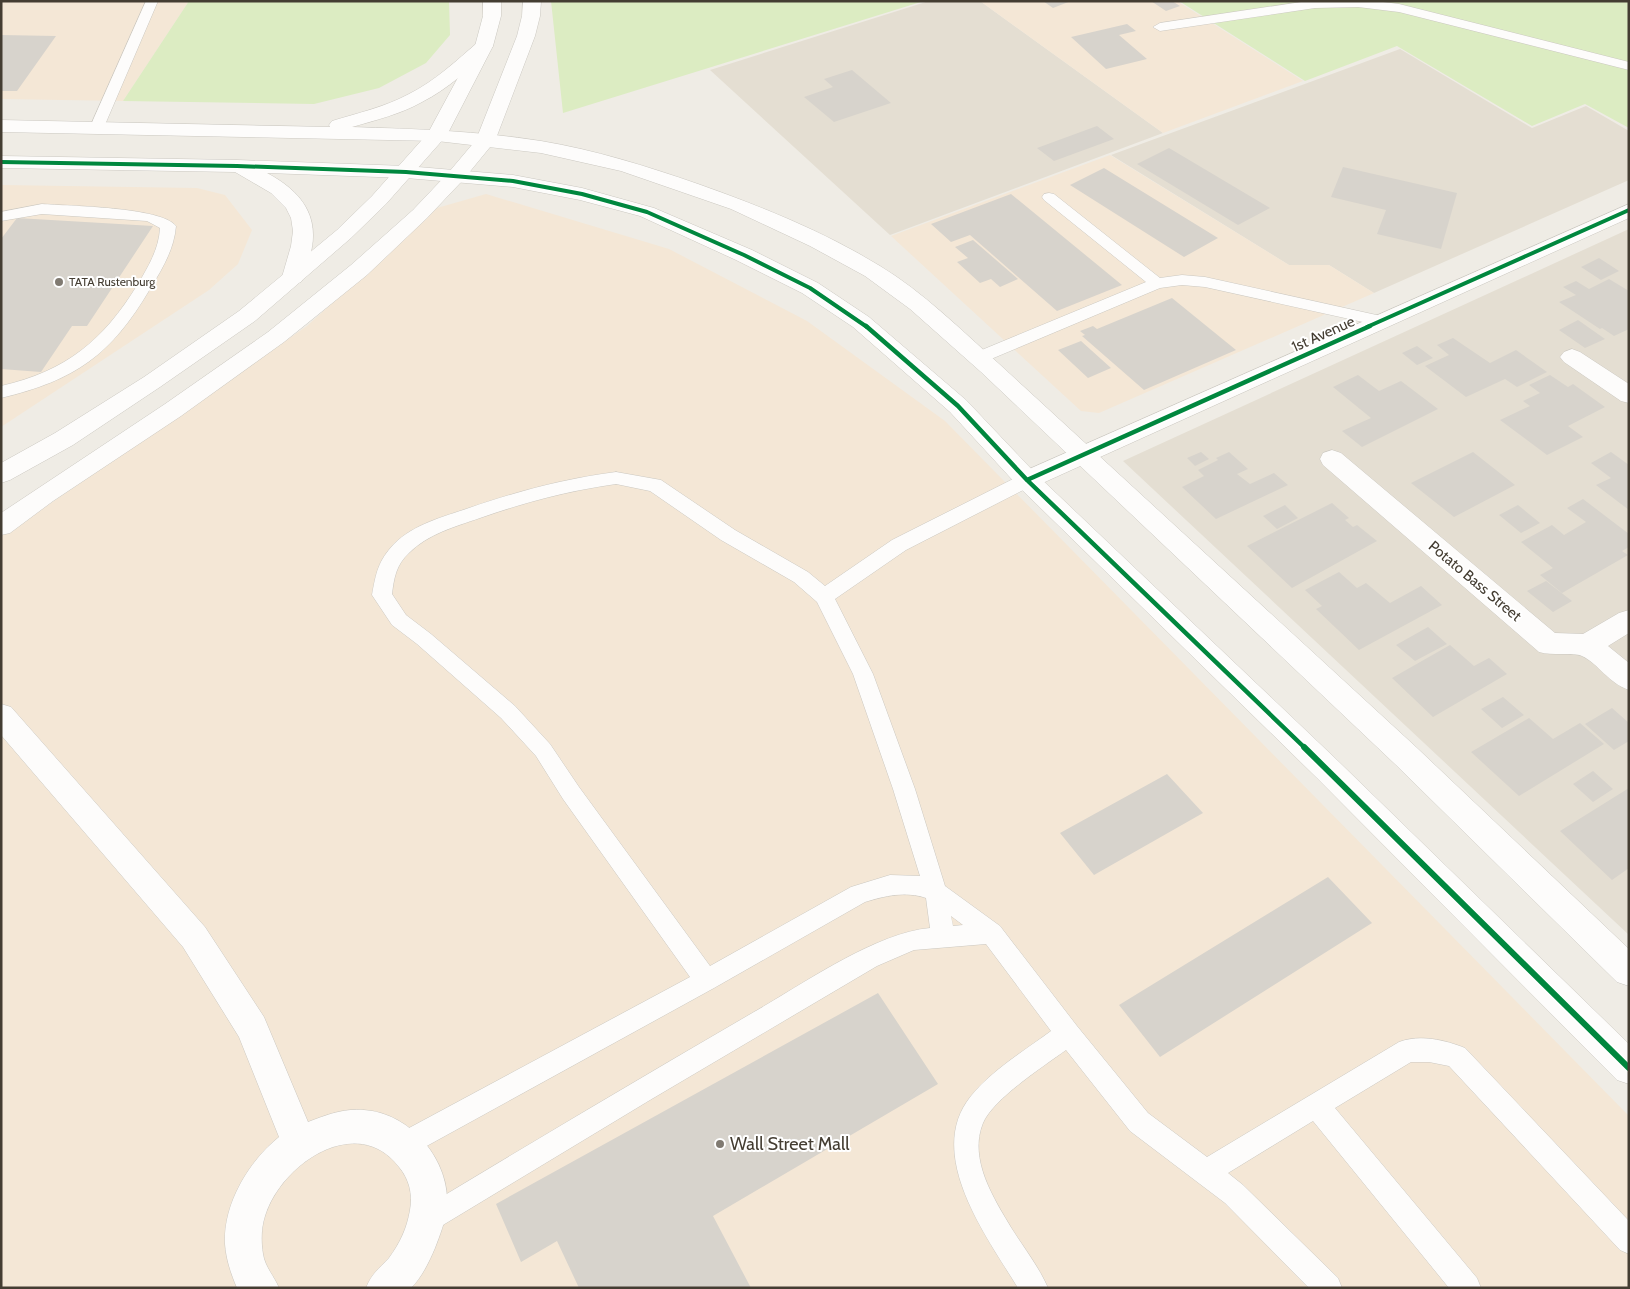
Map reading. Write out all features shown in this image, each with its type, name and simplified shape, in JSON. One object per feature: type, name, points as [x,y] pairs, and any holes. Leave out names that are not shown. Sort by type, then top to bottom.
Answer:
[{"type":"street","points":[[1,474],[64,439],[152,382],[247,316],[344,234],[406,172],[437,135],[484,46],[492,16],[492,1]]},
{"type":"street","points":[[1,526],[44,495],[173,410],[276,337],[359,270],[420,214],[456,176],[485,141],[526,36],[531,16],[532,1]]},
{"type":"street","points":[[316,132],[372,115],[416,98],[442,82],[484,46]]},
{"type":"street","points":[[1,126],[437,135],[541,147],[627,166],[747,209],[818,241],[872,271],[918,304],[978,358],[1406,756],[1629,972]]},
{"type":"street","points":[[1,162],[237,166],[406,172],[521,182],[582,194],[647,212],[744,255],[810,288],[861,322],[958,406],[1027,480],[1328,769],[1629,1068]]},
{"type":"street","points":[[237,166],[277,187],[291,199],[298,211],[302,225],[302,244],[293,277]]},
{"type":"street","name":"1st Avenue","points":[[1027,480],[1629,210]]},
{"type":"street","points":[[1572,357],[1629,394]]},
{"type":"street","name":"Potato Bass Street","points":[[1332,460],[1550,644],[1587,645]]},
{"type":"street","points":[[1629,620],[1587,645],[1629,679]]},
{"type":"street","points":[[1,715],[194,937],[252,1028],[299,1143]]},
{"type":"street","points":[[260,1288],[256,1284],[244,1256],[244,1226],[254,1194],[273,1165],[299,1143],[327,1130],[356,1126],[382,1130],[405,1144],[422,1164],[429,1190],[428,1219],[417,1250],[399,1276],[385,1288]]},
{"type":"lane","points":[[97,127],[152,1]]},
{"type":"lane","points":[[1160,27],[1315,4],[1358,3],[1399,8],[1629,66]]},
{"type":"lane","points":[[1049,197],[1157,283]]},
{"type":"lane","points":[[1,217],[25,210],[42,209],[149,217],[160,220],[168,226],[168,238],[154,269],[124,317],[106,339],[78,364],[53,377],[27,387],[1,392]]},
{"type":"lane","points":[[978,358],[1157,283],[1182,280],[1205,282],[1381,322]]},
{"type":"lane","points":[[706,980],[571,793],[543,750],[508,712],[424,639],[399,620],[382,595],[386,569],[401,549],[413,539],[432,527],[530,494],[579,483],[616,478],[655,486],[728,535],[801,577],[824,597],[862,674],[904,789],[936,892],[943,937]]},
{"type":"lane","points":[[824,597],[879,557],[912,538],[999,497],[1027,480]]},
{"type":"lane","points":[[405,1144],[706,980],[859,894],[890,885],[916,885],[936,892],[992,933],[1068,1034],[1139,1122],[1234,1194],[1321,1286]]},
{"type":"lane","points":[[428,1219],[673,1072],[869,958],[913,940],[992,933]]},
{"type":"lane","points":[[1034,1288],[990,1217],[971,1174],[966,1145],[974,1114],[993,1091],[1068,1034]]},
{"type":"lane","points":[[1205,1173],[1408,1050],[1429,1050],[1456,1056],[1629,1242]]},
{"type":"lane","points":[[1316,1105],[1467,1288]]},
{"type":"shaded area","points":[[1,1],[189,1],[123,101],[1,99]]},
{"type":"shaded area","points":[[929,1],[980,1],[1163,133],[890,235],[710,70]]},
{"type":"shaded area","points":[[980,1],[1177,1],[1303,81],[1163,133]]},
{"type":"shaded area","points":[[1400,49],[1532,128],[1586,106],[1629,131],[1629,180],[1374,293],[1329,265],[1289,265],[1111,155]]},
{"type":"shaded area","points":[[1110,155],[1289,265],[1329,265],[1374,293],[1099,413],[1081,411],[891,236]]},
{"type":"shaded area","points":[[1,185],[197,188],[225,195],[252,230],[238,264],[209,290],[1,427]]},
{"type":"shaded area","points":[[486,194],[669,249],[807,321],[945,421],[1629,1116],[1629,1288],[1,1288],[1,534],[25,521],[307,326],[437,208]]},
{"type":"shaded area","points":[[1629,229],[1629,935],[1123,461]]},
{"type":"green space","points":[[189,1],[449,1],[450,35],[426,63],[379,88],[314,104],[123,101]]},
{"type":"green space","points":[[551,1],[924,1],[563,113]]},
{"type":"green space","points":[[1179,1],[1629,1],[1629,128],[1585,104],[1532,126],[1397,46],[1305,81]]},
{"type":"building","points":[[1043,1],[1071,1],[1053,8]]},
{"type":"building","points":[[1151,1],[1172,1],[1180,6],[1166,11]]},
{"type":"building","points":[[1127,24],[1136,31],[1119,35],[1147,59],[1106,69],[1071,37]]},
{"type":"building","points":[[1,35],[56,36],[17,91],[1,91]]},
{"type":"building","points":[[852,70],[891,103],[834,122],[804,97],[833,87],[824,79]]},
{"type":"building","points":[[1097,126],[1114,139],[1054,161],[1037,148]]},
{"type":"building","points":[[1169,148],[1270,208],[1238,225],[1137,164]]},
{"type":"building","points":[[1343,167],[1457,193],[1441,249],[1377,234],[1386,210],[1331,197]]},
{"type":"building","points":[[1104,168],[1218,238],[1184,257],[1070,185]]},
{"type":"building","points":[[1011,194],[1122,285],[1057,311],[970,235],[951,242],[931,224]]},
{"type":"building","name":"TATA Rustenburg","points":[[17,218],[153,226],[87,326],[72,326],[41,372],[1,369],[1,239]]},
{"type":"building","points":[[973,240],[1018,279],[1000,287],[991,279],[980,283],[957,262],[968,258],[955,247]]},
{"type":"building","points":[[1599,258],[1619,271],[1601,280],[1581,267]]},
{"type":"building","points":[[1609,279],[1629,291],[1629,329],[1614,336],[1559,302],[1576,295],[1563,287],[1576,281],[1589,289]]},
{"type":"building","points":[[1172,298],[1236,350],[1144,390],[1082,336],[1085,335],[1080,331],[1093,326],[1097,329]]},
{"type":"building","points":[[1578,320],[1605,339],[1585,348],[1559,330]]},
{"type":"building","points":[[1453,338],[1490,363],[1516,350],[1547,372],[1517,387],[1505,379],[1466,397],[1425,366],[1449,355],[1437,345]]},
{"type":"building","points":[[1081,341],[1111,368],[1088,378],[1058,350]]},
{"type":"building","points":[[1417,346],[1433,358],[1417,365],[1402,353]]},
{"type":"building","points":[[1358,375],[1379,391],[1401,381],[1438,409],[1362,447],[1342,431],[1371,418],[1333,387]]},
{"type":"building","points":[[1550,375],[1568,387],[1573,384],[1605,407],[1568,426],[1583,437],[1547,455],[1500,420],[1530,406],[1523,401],[1540,393],[1529,385]]},
{"type":"building","points":[[1201,452],[1209,459],[1195,466],[1187,458]]},
{"type":"building","points":[[1229,452],[1248,469],[1237,474],[1250,484],[1274,473],[1288,485],[1216,519],[1182,487],[1204,476],[1198,470]]},
{"type":"building","points":[[1473,452],[1515,485],[1454,517],[1411,483]]},
{"type":"building","points":[[1611,452],[1629,465],[1629,510],[1596,485],[1611,478],[1591,463]]},
{"type":"building","points":[[1583,499],[1629,534],[1629,547],[1622,551],[1628,555],[1562,593],[1540,575],[1553,568],[1521,542],[1552,525],[1564,535],[1586,522],[1567,508]]},
{"type":"building","points":[[1332,503],[1349,518],[1345,520],[1353,527],[1357,525],[1377,541],[1292,588],[1247,546]]},
{"type":"building","points":[[1285,505],[1298,518],[1277,529],[1263,516]]},
{"type":"building","points":[[1518,505],[1540,523],[1521,533],[1499,515]]},
{"type":"building","points":[[1339,572],[1357,588],[1366,583],[1390,603],[1421,586],[1442,605],[1359,650],[1316,609],[1322,606],[1305,590]]},
{"type":"building","points":[[1546,581],[1572,601],[1553,612],[1527,591]]},
{"type":"building","points":[[1428,627],[1447,644],[1415,661],[1396,645]]},
{"type":"building","points":[[1450,645],[1474,666],[1489,658],[1507,674],[1433,717],[1392,678]]},
{"type":"building","points":[[1503,697],[1524,715],[1502,728],[1481,709]]},
{"type":"building","points":[[1612,708],[1629,723],[1629,741],[1614,750],[1585,724]]},
{"type":"building","points":[[1529,718],[1553,739],[1580,723],[1604,744],[1519,796],[1471,752]]},
{"type":"building","points":[[1593,771],[1613,789],[1593,802],[1573,784]]},
{"type":"building","points":[[1167,774],[1203,813],[1094,875],[1060,833]]},
{"type":"building","points":[[1629,788],[1629,868],[1612,880],[1560,831]]},
{"type":"building","points":[[1328,877],[1372,923],[1160,1057],[1119,1005]]},
{"type":"building","name":"Wall Street Mall","points":[[878,993],[938,1084],[713,1216],[751,1288],[579,1288],[557,1241],[521,1262],[496,1204]]},
{"type":"cycle path","points":[[1,162],[237,166],[406,172],[513,181],[582,194],[647,212],[744,255],[810,288],[861,322],[958,406],[1027,480],[1327,769],[1629,1068]]},
{"type":"cycle path","points":[[1027,480],[1629,210]]},
{"type":"place","name":"TATA Rustenburg","points":[[59,282]]},
{"type":"place","name":"Wall Street Mall","points":[[720,1144]]}]
